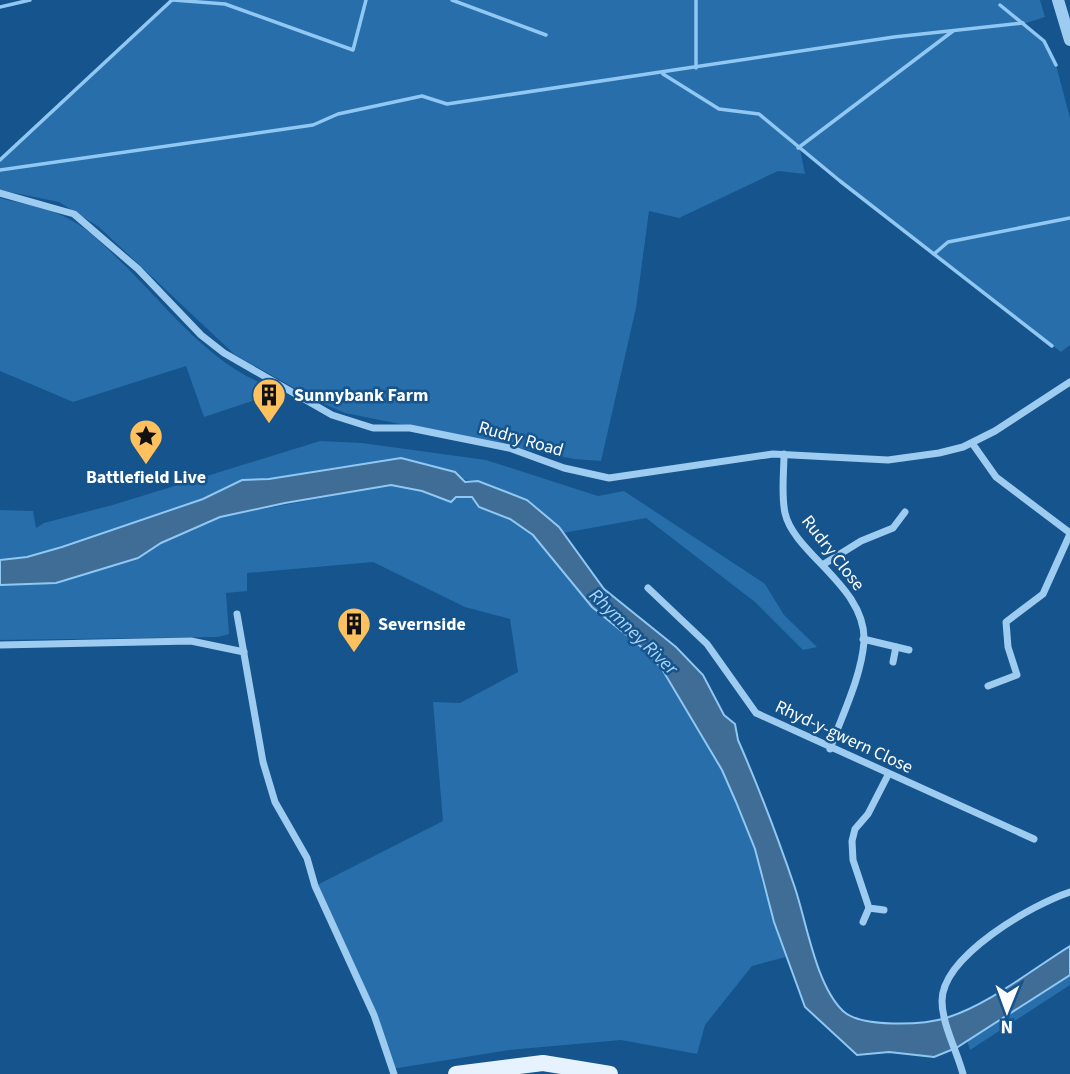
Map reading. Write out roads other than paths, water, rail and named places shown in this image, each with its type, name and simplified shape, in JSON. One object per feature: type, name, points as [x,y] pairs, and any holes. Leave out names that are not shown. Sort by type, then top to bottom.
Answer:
[{"type":"main road","points":[[456,1074],[543,1063],[610,1074]]},
{"type":"street","points":[[1058,0],[1070,40]]},
{"type":"street","name":"Rudry Road","points":[[0,193],[74,214],[138,269],[224,354],[332,415],[373,428],[410,428],[509,448],[564,468],[609,478],[736,458],[784,454],[888,460],[931,455],[972,443],[1015,420],[1070,382]]},
{"type":"street","points":[[972,443],[996,477],[1070,533],[1043,594],[1006,622],[1008,647],[1017,675],[988,685]]},
{"type":"street","name":"Rudry Close","points":[[784,454],[785,514],[797,536],[824,564],[851,599],[862,625],[863,639],[856,675],[830,749]]},
{"type":"street","points":[[824,564],[861,541],[892,528],[905,512]]},
{"type":"street","name":"Rhyd-y-gwern Close","points":[[648,588],[707,645],[756,713],[830,749],[1034,839]]},
{"type":"street","points":[[237,614],[263,762],[275,802],[307,858],[315,886],[374,1015],[394,1074]]},
{"type":"street","points":[[863,639],[909,650]]},
{"type":"street","points":[[0,645],[191,641],[244,652]]},
{"type":"street","points":[[893,662],[896,647]]},
{"type":"street","points":[[863,922],[869,908],[853,860],[852,841],[855,829],[868,814],[888,775]]},
{"type":"street","points":[[963,1074],[945,1018],[942,1002],[945,985],[977,948],[1006,922],[1070,892]]},
{"type":"street","points":[[869,908],[884,910]]},
{"type":"water","name":"Rhymney River","points":[[401,458],[455,472],[465,482],[478,481],[527,500],[559,527],[604,589],[676,647],[703,675],[724,715],[735,724],[738,740],[795,888],[819,970],[834,1000],[843,1011],[877,1023],[923,1022],[946,1018],[994,995],[1070,946],[1070,975],[956,1048],[934,1057],[889,1052],[857,1055],[805,1007],[774,922],[755,849],[736,802],[722,770],[662,669],[645,650],[592,607],[533,535],[510,519],[479,507],[472,497],[456,497],[451,502],[422,491],[391,485],[285,503],[220,517],[161,543],[138,558],[56,583],[0,585],[0,560],[27,557],[62,547],[203,499],[242,480],[269,479]]},
{"type":"waterway","points":[[0,7],[30,0]]},
{"type":"waterway","points":[[0,160],[172,0]]},
{"type":"waterway","points":[[173,0],[225,4],[353,50],[366,0]]},
{"type":"waterway","points":[[452,0],[546,35]]},
{"type":"waterway","points":[[696,0],[696,68]]},
{"type":"waterway","points":[[1000,5],[1044,41],[1056,65]]},
{"type":"waterway","points":[[0,170],[313,125],[338,114],[422,96],[447,104],[894,37],[1023,23]]},
{"type":"waterway","points":[[798,148],[953,31]]},
{"type":"waterway","points":[[663,74],[719,109],[759,114],[840,181],[1052,346]]},
{"type":"waterway","points":[[934,254],[948,242],[1070,218]]},
{"type":"place","name":"Sunnybank Farm","points":[[269,425]]},
{"type":"place","name":"Battlefield Live","points":[[146,466]]},
{"type":"place","name":"Severnside","points":[[354,654]]}]
